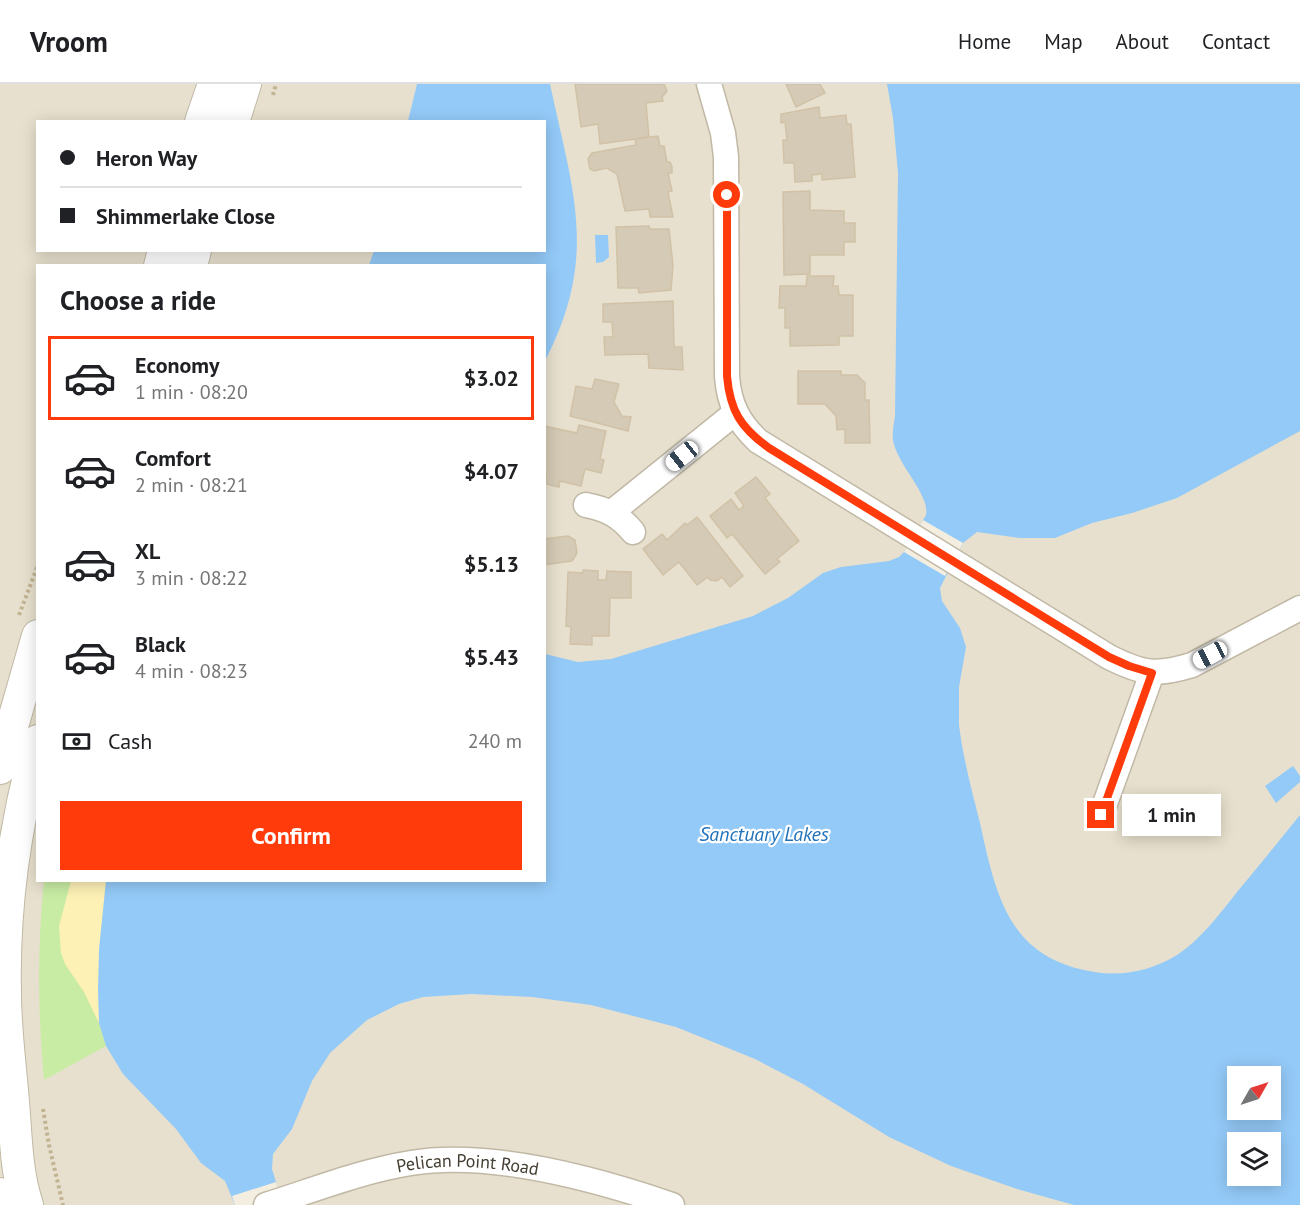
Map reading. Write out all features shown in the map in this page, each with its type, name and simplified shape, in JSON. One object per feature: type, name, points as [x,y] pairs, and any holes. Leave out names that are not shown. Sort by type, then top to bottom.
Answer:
[{"type":"street","points":[[202,120],[214,84]]},
{"type":"street","points":[[234,120],[245,84]]},
{"type":"street","points":[[709,84],[723,133],[726,157],[728,395],[735,413],[748,432],[769,448],[1109,657],[1129,666],[1152,673],[1192,665],[1300,608]]},
{"type":"street","points":[[612,512],[735,413]]},
{"type":"street","points":[[586,505],[612,512],[633,532]]},
{"type":"street","points":[[0,768],[36,643]]},
{"type":"street","points":[[1101,815],[1152,673]]},
{"type":"street","points":[[27,1205],[19,1168],[7,1049],[5,939],[14,853],[28,774],[36,748]]},
{"type":"street","name":"Pelican Point Road","points":[[274,1203],[367,1173],[412,1163],[458,1160],[516,1166],[585,1179],[617,1186],[672,1205]]},
{"type":"street","points":[[0,1194],[2,1205]]},
{"type":"path","points":[[42,1101],[49,1145],[63,1205]]},
{"type":"shaded area","name":"Sanctuary Lakes","points":[[0,84],[1300,84],[1300,1205],[0,1205]]},
{"type":"green space","points":[[44,882],[106,882],[99,950],[98,990],[99,1023],[106,1046],[44,1080],[40,1030],[40,931]]},
{"type":"sand","points":[[71,882],[106,882],[99,950],[99,1023],[84,992],[65,964],[61,953],[59,926]]},
{"type":"water","points":[[417,84],[550,84],[573,191],[576,256],[572,289],[562,323],[546,359],[546,264],[369,264],[374,252],[546,252],[546,120],[408,120]]},
{"type":"water","name":"Sanctuary Lakes","points":[[887,84],[1300,84],[1300,431],[1177,498],[1092,523],[1055,538],[1020,538],[977,532],[963,543],[940,588],[942,601],[960,628],[966,647],[959,687],[959,725],[992,875],[1011,920],[1025,938],[1043,953],[1066,965],[1116,974],[1138,971],[1168,960],[1186,949],[1209,926],[1300,815],[1300,1205],[1074,1205],[1017,1189],[951,1166],[889,1137],[803,1084],[755,1059],[676,1027],[591,1005],[532,997],[472,994],[423,997],[399,1004],[367,1020],[330,1053],[312,1081],[292,1129],[273,1154],[272,1169],[283,1205],[235,1205],[225,1181],[201,1163],[176,1129],[123,1074],[106,1046],[99,1023],[98,990],[99,950],[106,882],[546,882],[546,654],[578,662],[611,659],[753,616],[788,598],[823,573],[841,567],[889,561],[899,557],[926,515],[926,507],[896,450],[893,440],[898,173]]},
{"type":"water","points":[[595,235],[608,235],[609,257],[603,262],[596,263]]},
{"type":"water","points":[[1293,766],[1300,776],[1300,782],[1276,803],[1265,786]]},
{"type":"pier","points":[[923,520],[963,543],[945,576],[904,552]]},
{"type":"pier","points":[[276,1182],[283,1205],[235,1205],[232,1196]]},
{"type":"building","points":[[575,84],[664,84],[667,91],[662,97],[663,101],[646,103],[649,137],[600,144],[598,124],[581,127]]},
{"type":"building","points":[[786,84],[820,84],[825,93],[796,107]]},
{"type":"building","points":[[819,107],[820,118],[846,115],[847,124],[851,124],[855,177],[822,180],[822,174],[812,175],[812,181],[795,182],[794,163],[784,163],[783,140],[787,140],[785,122],[781,123],[781,114]]},
{"type":"building","points":[[658,136],[660,146],[664,146],[667,162],[670,162],[672,167],[672,173],[668,173],[672,191],[668,192],[673,217],[650,217],[649,209],[625,211],[617,174],[607,168],[594,171],[590,169],[588,159],[592,153],[636,145],[635,139]]},
{"type":"building","points":[[810,191],[810,210],[844,211],[844,223],[855,223],[855,242],[844,242],[844,255],[810,255],[810,274],[784,275],[783,192]]},
{"type":"building","points":[[649,226],[650,229],[669,229],[673,265],[671,290],[639,293],[638,288],[618,288],[616,227]]},
{"type":"building","points":[[807,276],[834,276],[833,286],[838,286],[839,295],[853,295],[853,336],[839,336],[839,345],[790,346],[790,328],[785,328],[785,308],[779,308],[780,286],[806,286]]},
{"type":"building","points":[[673,301],[674,347],[682,347],[683,370],[649,368],[648,354],[605,355],[604,337],[613,337],[612,322],[603,322],[603,304]]},
{"type":"building","points":[[798,371],[841,371],[841,375],[857,375],[865,383],[865,400],[869,400],[870,443],[845,443],[845,429],[837,430],[836,416],[825,404],[798,404]]},
{"type":"building","points":[[595,379],[619,384],[614,402],[622,416],[631,417],[628,431],[570,416],[576,386],[592,389]]},
{"type":"building","points":[[579,425],[606,431],[600,459],[604,460],[601,473],[585,469],[581,486],[560,481],[559,487],[546,484],[546,426],[577,433]]},
{"type":"building","points":[[756,477],[770,494],[765,498],[799,541],[777,559],[780,562],[765,574],[732,534],[727,538],[710,516],[731,499],[739,510],[744,506],[735,493]]},
{"type":"building","points":[[697,517],[743,576],[730,587],[722,577],[717,581],[710,580],[708,577],[697,585],[679,562],[663,575],[643,549],[662,534],[667,540],[685,523],[687,525]]},
{"type":"building","points":[[568,536],[575,540],[577,553],[572,561],[546,565],[546,539]]},
{"type":"building","points":[[583,570],[598,571],[598,580],[606,580],[607,571],[631,572],[631,598],[610,598],[609,636],[592,636],[592,645],[570,644],[571,627],[566,626],[568,572],[583,573]]},
{"type":"route","points":[[727,195],[728,395],[735,413],[748,432],[769,448],[1109,657],[1152,673],[1101,815]]}]
